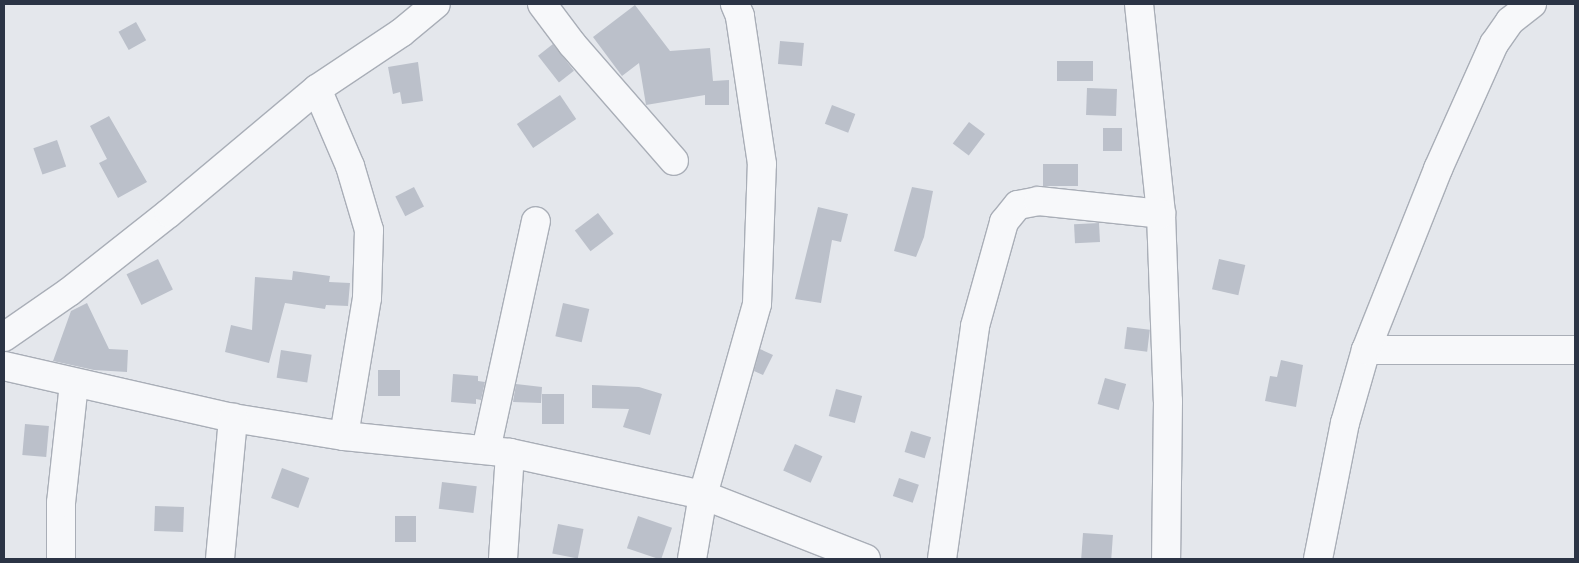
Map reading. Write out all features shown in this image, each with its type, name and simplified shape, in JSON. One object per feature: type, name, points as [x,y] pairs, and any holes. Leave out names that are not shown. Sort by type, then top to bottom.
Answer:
[{"type":"street","points":[[4,337],[69,292],[169,213],[317,89],[401,33],[436,4]]},
{"type":"street","points":[[542,4],[572,44],[674,161]]},
{"type":"street","points":[[692,559],[703,495],[757,304],[762,164],[740,16],[735,4]]},
{"type":"street","points":[[1139,4],[1161,214],[1168,401],[1166,559]]},
{"type":"street","points":[[1318,559],[1345,423],[1366,350],[1438,169],[1494,44],[1510,21],[1532,4]]},
{"type":"street","points":[[317,89],[350,166],[368,230],[367,298],[344,436]]},
{"type":"street","points":[[942,559],[975,326],[1004,222],[1018,205],[1038,201],[1161,214]]},
{"type":"street","points":[[504,559],[498,451],[536,221]]},
{"type":"street","points":[[1366,350],[1575,350]]},
{"type":"street","points":[[4,366],[74,384],[233,418],[344,436],[498,451],[703,495],[866,559]]},
{"type":"street","points":[[61,559],[61,503],[74,384]]},
{"type":"street","points":[[220,559],[233,418]]},
{"type":"building","points":[[635,5],[670,51],[710,48],[713,81],[729,80],[729,105],[705,105],[705,95],[646,105],[639,63],[622,76],[593,37]]},
{"type":"building","points":[[136,22],[146,40],[129,50],[119,32]]},
{"type":"building","points":[[780,41],[804,43],[802,66],[778,64]]},
{"type":"building","points":[[553,44],[574,71],[559,82],[538,56]]},
{"type":"building","points":[[1057,61],[1093,61],[1093,81],[1057,81]]},
{"type":"building","points":[[418,62],[423,101],[402,104],[400,92],[393,94],[388,67]]},
{"type":"building","points":[[1087,88],[1117,89],[1116,116],[1086,115]]},
{"type":"building","points":[[560,95],[576,119],[533,148],[517,124]]},
{"type":"building","points":[[832,105],[855,114],[848,133],[825,124]]},
{"type":"building","points":[[109,116],[147,182],[118,198],[99,163],[107,159],[90,126]]},
{"type":"building","points":[[969,122],[985,134],[969,156],[953,144]]},
{"type":"building","points":[[1103,128],[1122,128],[1122,151],[1103,151]]},
{"type":"building","points":[[57,140],[66,166],[42,175],[33,148]]},
{"type":"building","points":[[1043,164],[1078,164],[1078,186],[1043,186]]},
{"type":"building","points":[[414,187],[424,207],[405,216],[395,197]]},
{"type":"building","points":[[912,187],[933,191],[924,237],[916,257],[894,251]]},
{"type":"building","points":[[818,207],[848,214],[841,242],[832,240],[821,303],[795,299]]},
{"type":"building","points":[[598,213],[614,234],[590,251],[575,230]]},
{"type":"building","points":[[1099,223],[1100,242],[1075,243],[1074,224]]},
{"type":"building","points":[[158,259],[173,290],[141,305],[127,274]]},
{"type":"building","points":[[1219,259],[1245,265],[1238,295],[1212,289]]},
{"type":"building","points":[[293,271],[330,276],[329,282],[350,283],[348,306],[326,305],[325,309],[285,303],[269,363],[225,352],[231,325],[252,330],[255,277],[292,280]]},
{"type":"building","points":[[87,303],[109,349],[128,350],[127,372],[94,370],[53,361],[71,311]]},
{"type":"building","points":[[563,303],[589,309],[582,342],[555,336]]},
{"type":"building","points":[[1127,327],[1150,330],[1147,352],[1124,349]]},
{"type":"building","points":[[760,349],[773,355],[763,375],[754,371]]},
{"type":"building","points":[[281,350],[312,355],[307,383],[277,378]]},
{"type":"building","points":[[1281,360],[1303,365],[1296,407],[1265,401],[1270,376],[1277,377]]},
{"type":"building","points":[[378,370],[400,370],[400,396],[378,396]]},
{"type":"building","points":[[453,374],[478,376],[478,381],[485,382],[481,400],[476,399],[476,404],[451,402]]},
{"type":"building","points":[[1105,378],[1126,384],[1119,410],[1098,404]]},
{"type":"building","points":[[516,384],[542,387],[541,403],[513,402]]},
{"type":"building","points":[[592,385],[639,387],[662,394],[650,435],[623,427],[629,409],[592,408]]},
{"type":"building","points":[[836,389],[862,396],[855,423],[829,416]]},
{"type":"building","points":[[542,394],[564,394],[564,424],[542,424]]},
{"type":"building","points":[[25,424],[49,426],[46,457],[22,455]]},
{"type":"building","points":[[911,431],[931,437],[925,458],[905,452]]},
{"type":"building","points":[[795,444],[822,456],[811,483],[783,470]]},
{"type":"building","points":[[282,468],[309,478],[298,508],[271,498]]},
{"type":"building","points":[[899,478],[919,485],[913,503],[893,496]]},
{"type":"building","points":[[442,482],[477,486],[473,513],[439,509]]},
{"type":"building","points":[[155,506],[184,507],[183,532],[154,531]]},
{"type":"building","points":[[395,516],[416,516],[416,542],[395,542]]},
{"type":"building","points":[[638,516],[672,528],[661,559],[627,548]]},
{"type":"building","points":[[558,524],[584,529],[578,558],[552,553]]},
{"type":"building","points":[[1083,533],[1113,535],[1111,559],[1081,559]]}]
